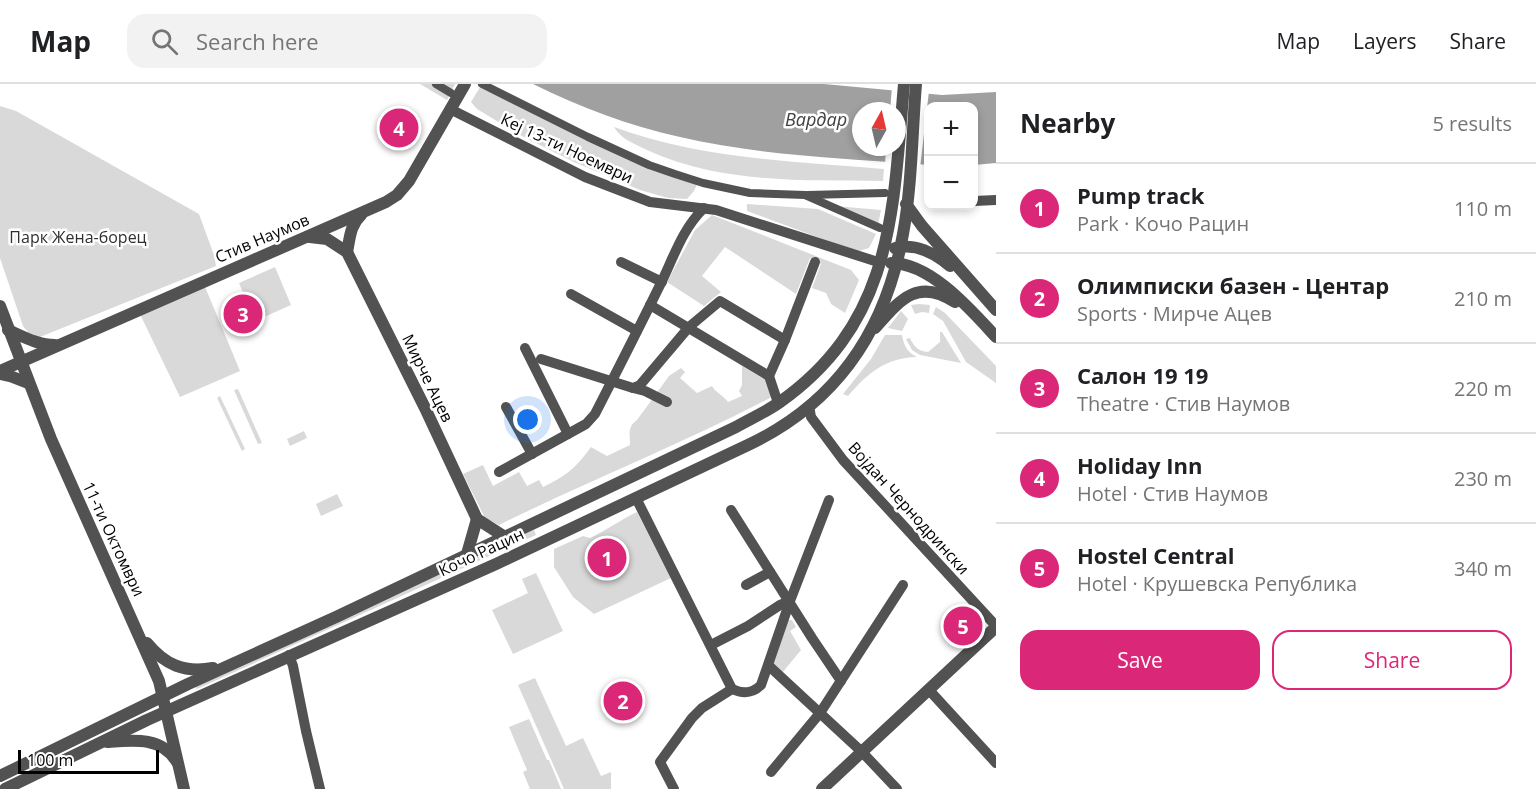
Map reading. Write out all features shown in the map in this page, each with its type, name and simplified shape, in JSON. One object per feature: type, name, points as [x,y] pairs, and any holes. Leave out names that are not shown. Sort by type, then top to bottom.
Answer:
[{"type":"street","points":[[436,84],[451,93]]},
{"type":"street","name":"Стив Наумов","points":[[0,372],[59,344],[386,202],[403,189],[465,84]]},
{"type":"street","name":"Кеј 13-ти Ноември","points":[[482,84],[649,165],[703,183],[750,193],[889,197]]},
{"type":"street","name":"Кочо Рацин","points":[[229,665],[336,617],[736,427],[778,403],[812,376],[832,356],[848,334],[862,310],[882,260],[904,84]]},
{"type":"street","name":"Кочо Рацин","points":[[5,789],[167,711],[486,568],[760,440],[809,406],[838,379],[868,336],[897,263],[897,248],[906,204],[916,84]]},
{"type":"street","name":"Кеј 13-ти Ноември","points":[[450,109],[585,177],[650,202],[704,208],[733,215],[882,260]]},
{"type":"street","name":"Кеј 13-ти Ноември","points":[[805,195],[885,228]]},
{"type":"street","points":[[978,201],[996,200]]},
{"type":"street","points":[[906,204],[996,310]]},
{"type":"street","points":[[672,205],[682,214],[686,230]]},
{"type":"street","points":[[499,472],[573,431],[595,414],[651,305],[686,230],[704,208]]},
{"type":"street","points":[[307,237],[319,236],[327,239],[347,252],[353,224],[364,212]]},
{"type":"street","points":[[885,228],[897,248]]},
{"type":"street","points":[[882,260],[897,248],[915,247],[934,254],[972,284]]},
{"type":"street","name":"Мирче Ацев","points":[[347,252],[425,408],[477,519]]},
{"type":"street","points":[[882,260],[912,267],[935,280],[957,297],[996,337]]},
{"type":"street","points":[[621,262],[662,282]]},
{"type":"street","points":[[769,376],[815,262]]},
{"type":"street","points":[[868,336],[896,304],[920,291],[946,297],[978,318]]},
{"type":"street","points":[[571,294],[637,331]]},
{"type":"street","points":[[633,388],[640,385],[689,327],[720,301],[785,340]]},
{"type":"street","points":[[651,305],[769,376],[778,403]]},
{"type":"street","name":"11-ти Октомври","points":[[0,306],[55,449],[140,634],[164,696],[184,789]]},
{"type":"street","points":[[8,330],[45,345],[59,344]]},
{"type":"street","points":[[525,348],[573,431]]},
{"type":"street","points":[[540,359],[645,391],[667,402]]},
{"type":"street","points":[[0,372],[28,383]]},
{"type":"street","name":"Војдан Чернодрински","points":[[809,406],[810,417],[843,460],[996,626]]},
{"type":"street","points":[[506,407],[532,454]]},
{"type":"street","points":[[636,498],[732,689],[741,693],[756,690],[761,685],[828,500]]},
{"type":"street","points":[[730,510],[841,681]]},
{"type":"street","points":[[467,554],[477,519],[505,537]]},
{"type":"street","points":[[746,585],[771,572]]},
{"type":"street","points":[[771,772],[820,713],[903,585]]},
{"type":"street","points":[[711,645],[790,601]]},
{"type":"street","points":[[822,789],[996,626]]},
{"type":"street","points":[[140,634],[162,659],[178,668],[194,670],[229,665]]},
{"type":"street","points":[[289,655],[320,789]]},
{"type":"street","points":[[0,776],[229,665]]},
{"type":"street","points":[[769,666],[862,752],[897,789]]},
{"type":"street","points":[[674,789],[660,762],[692,718],[702,708],[732,689]]},
{"type":"street","points":[[929,690],[996,763]]},
{"type":"street","points":[[100,742],[155,743],[168,750],[179,766]]},
{"type":"green space","points":[[420,84],[455,84],[447,100]]},
{"type":"green space","points":[[482,84],[670,172],[698,182],[694,191],[687,199],[668,198],[640,190],[574,162],[520,135],[477,109],[471,102]]},
{"type":"green space","name":"Парк Жена-борец","points":[[0,106],[16,111],[199,214],[216,266],[40,337],[29,333],[23,326],[0,258]]},
{"type":"green space","points":[[614,127],[647,138],[713,152],[781,161],[884,169],[883,181],[763,178],[704,169],[647,150],[624,138]]},
{"type":"green space","points":[[747,204],[818,209],[876,234],[869,248],[859,251],[852,250],[747,211]]},
{"type":"green space","points":[[835,206],[881,210],[878,225]]},
{"type":"green space","points":[[712,215],[851,270],[859,280],[845,313],[831,304],[826,293],[812,288],[821,264],[810,258],[796,294],[725,247],[702,276],[721,292],[704,306],[667,282],[695,230]]},
{"type":"green space","points":[[275,267],[291,305],[255,321],[239,283]]},
{"type":"green space","points":[[203,282],[240,371],[180,397],[138,310]]},
{"type":"green space","points":[[911,305],[930,305],[929,313],[915,314]]},
{"type":"green space","points":[[936,307],[945,313],[996,366],[996,383],[966,362],[943,321],[933,314]]},
{"type":"green space","points":[[901,311],[908,319],[902,331],[888,328]]},
{"type":"green space","points":[[940,332],[961,363],[920,355],[912,350],[906,339],[910,338],[917,348],[928,352],[940,342]]},
{"type":"green space","points":[[885,335],[902,335],[906,348],[917,357],[896,360],[878,368],[848,396],[843,394],[871,359]]},
{"type":"green space","points":[[742,366],[766,380],[772,392],[770,398],[499,525],[485,518],[463,474],[483,465],[493,486],[519,472],[527,486],[539,480],[543,487],[570,471],[591,447],[607,456],[630,445],[632,425],[669,376],[681,368],[685,372],[680,378],[697,393],[712,386],[728,402],[742,396],[739,391],[742,385]]},
{"type":"green space","points":[[238,389],[262,443],[258,444],[234,390]]},
{"type":"green space","points":[[220,396],[245,449],[242,451],[217,398]]},
{"type":"green space","points":[[304,431],[307,438],[290,446],[287,439]]},
{"type":"green space","points":[[337,494],[343,506],[321,516],[316,504]]},
{"type":"green space","points":[[637,512],[671,578],[594,614],[573,597],[554,567],[554,549],[583,536],[590,538]]},
{"type":"green space","points":[[534,530],[536,535],[197,689],[195,687]]},
{"type":"green space","points":[[536,573],[563,631],[513,654],[492,610],[528,593],[522,579]]},
{"type":"green space","points":[[788,620],[792,620],[796,627],[790,631],[801,650],[782,673],[773,665]]},
{"type":"green space","points":[[535,678],[566,746],[583,738],[601,776],[611,772],[611,789],[564,789],[518,685]]},
{"type":"green space","points":[[529,719],[561,789],[530,789],[523,772],[527,770],[509,727]]},
{"type":"water","name":"Вардар","points":[[533,84],[824,84],[942,95],[996,92],[996,163],[978,165],[978,102],[924,102],[924,165],[738,148],[661,133],[587,108]]},
{"type":"pier","points":[[892,87],[929,91],[928,102],[924,102],[924,134],[920,168],[885,165],[886,156],[906,156],[906,102],[891,102]]},
{"type":"place","name":"Holiday Inn","points":[[399,128]]},
{"type":"place","name":"Салон 19 19","points":[[243,314]]},
{"type":"place","name":"Pump track","points":[[607,558]]},
{"type":"place","name":"Hostel Central","points":[[963,626]]},
{"type":"place","name":"Олимписки базен - Центар","points":[[623,701]]}]
